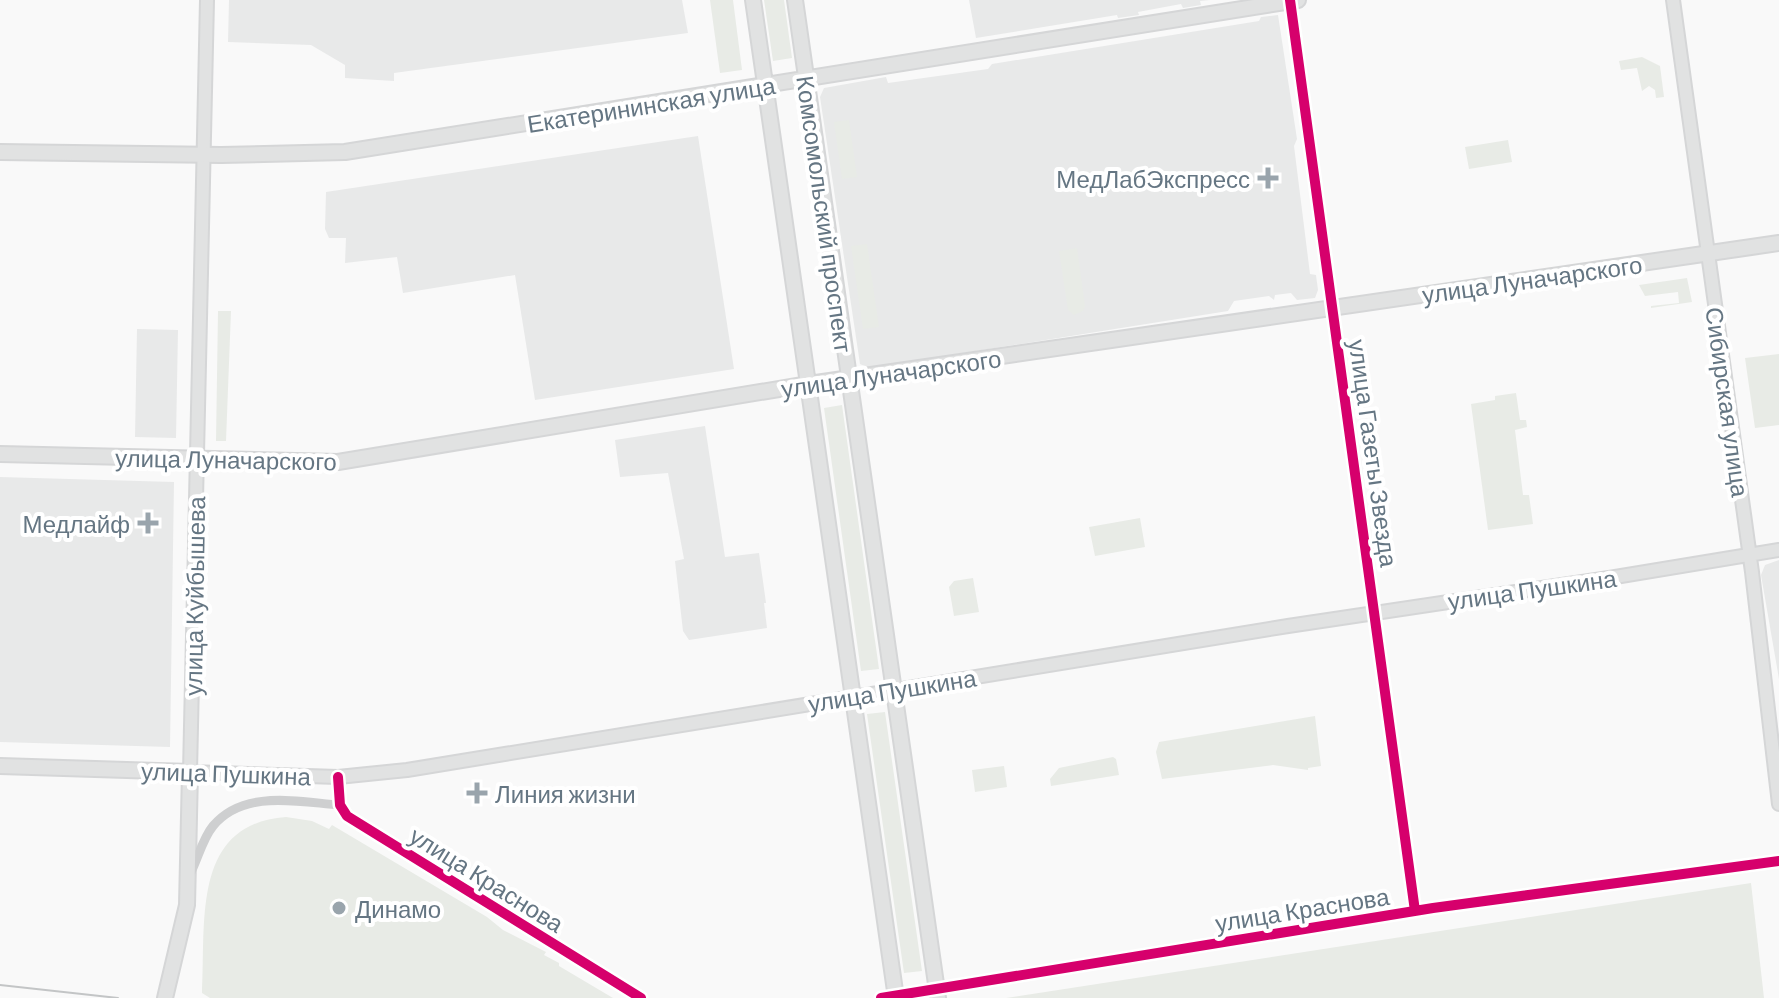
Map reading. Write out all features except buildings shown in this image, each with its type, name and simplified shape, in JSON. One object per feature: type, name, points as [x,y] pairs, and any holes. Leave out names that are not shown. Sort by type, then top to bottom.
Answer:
[{"type":"main road","name":"улица Куйбышева","points":[[165,998],[184,924],[188,879],[207,0]]},
{"type":"main road","name":"Комсомольский проспект","points":[[753,0],[809,384],[891,997]]},
{"type":"main road","name":"Комсомольский проспект","points":[[795,0],[937,993]]},
{"type":"main road","name":"Екатерининская улица","points":[[0,152],[345,152],[1293,0]]},
{"type":"main road","name":"Сибирская улица","points":[[1673,0],[1779,804]]},
{"type":"main road","name":"улица Луначарского","points":[[0,454],[317,463],[350,461],[809,384],[1779,243]]},
{"type":"main road","name":"улица Пушкина","points":[[0,766],[338,777],[407,770],[1375,612],[1779,550]]},
{"type":"street","name":"улица Газеты Звезда","points":[[1293,0],[1415,911]]},
{"type":"street","points":[[188,879],[211,828],[238,807],[259,801],[288,800],[340,805],[338,777]]},
{"type":"street","name":"улица Краснова","points":[[340,805],[347,816],[641,998]]},
{"type":"street","name":"улица Краснова","points":[[891,997],[937,993],[1415,911],[1779,861]]},
{"type":"shaded area","points":[[229,0],[682,0],[688,33],[394,73],[394,81],[345,78],[345,65],[311,45],[228,42]]},
{"type":"shaded area","points":[[710,0],[733,0],[742,70],[720,73]]},
{"type":"shaded area","points":[[764,0],[784,0],[792,58],[773,61]]},
{"type":"shaded area","points":[[969,0],[1210,0],[1183,8],[1181,4],[1138,12],[1139,15],[1118,18],[1117,15],[976,38]]},
{"type":"shaded area","points":[[1278,15],[1297,139],[1294,146],[1310,274],[1316,275],[1318,290],[1315,298],[1297,300],[1291,293],[1275,295],[1274,300],[1269,296],[1234,301],[1228,311],[869,368],[860,364],[820,97],[824,88],[886,77],[888,83],[988,69],[992,64],[1259,21],[1261,17]]},
{"type":"shaded area","points":[[1642,57],[1660,66],[1664,97],[1656,98],[1655,90],[1649,86],[1642,91],[1637,68],[1621,70],[1619,61]]},
{"type":"shaded area","points":[[849,120],[857,177],[842,179],[834,122]]},
{"type":"shaded area","points":[[698,136],[734,369],[535,400],[515,275],[403,293],[397,257],[345,263],[346,238],[329,238],[325,229],[326,192]]},
{"type":"shaded area","points":[[1508,140],[1512,162],[1469,169],[1465,147]]},
{"type":"shaded area","points":[[867,244],[879,327],[863,329],[851,246]]},
{"type":"shaded area","points":[[1077,248],[1085,306],[1083,311],[1074,315],[1068,310],[1059,251]]},
{"type":"shaded area","points":[[1687,278],[1692,302],[1651,308],[1679,303],[1678,292],[1645,296],[1639,285]]},
{"type":"shaded area","points":[[218,311],[231,311],[226,441],[216,441]]},
{"type":"shaded area","points":[[137,329],[178,330],[176,438],[135,437]]},
{"type":"shaded area","points":[[1779,354],[1779,425],[1755,428],[1745,358]]},
{"type":"shaded area","points":[[1516,393],[1520,420],[1526,420],[1527,427],[1515,430],[1523,495],[1529,495],[1533,524],[1488,530],[1471,404]]},
{"type":"shaded area","points":[[842,405],[879,669],[861,671],[824,408]]},
{"type":"shaded area","points":[[705,426],[725,557],[759,553],[767,628],[689,640],[683,631],[675,561],[684,559],[668,473],[620,477],[615,440]]},
{"type":"shaded area","points":[[0,477],[174,482],[170,747],[0,742]]},
{"type":"shaded area","points":[[1140,518],[1145,547],[1095,556],[1089,527]]},
{"type":"shaded area","points":[[1779,560],[1779,679],[1761,575],[1765,565]]},
{"type":"shaded area","points":[[973,578],[979,612],[954,616],[949,587],[954,581]]},
{"type":"shaded area","points":[[885,712],[922,971],[904,973],[867,714]]},
{"type":"shaded area","points":[[1315,716],[1321,766],[1308,770],[1273,765],[1162,779],[1156,752],[1159,742]]},
{"type":"shaded area","points":[[1113,757],[1119,775],[1051,786],[1050,779],[1059,768]]},
{"type":"shaded area","points":[[1004,766],[1007,787],[975,792],[972,770]]},
{"type":"shaded area","name":"Динамо","points":[[286,817],[312,821],[329,829],[332,825],[487,917],[503,930],[546,952],[544,955],[559,963],[559,966],[613,998],[210,998],[202,993],[203,937],[210,881],[219,857],[233,837],[255,824]]},
{"type":"shaded area","points":[[1751,883],[1764,998],[1006,998]]},
{"type":"tram line","points":[[0,985],[118,998]]},
{"type":"cycle path","points":[[1290,0],[1415,911]]},
{"type":"cycle path","points":[[338,777],[340,805],[347,816],[641,998]]},
{"type":"cycle path","points":[[881,998],[1433,908],[1779,861]]},
{"type":"place","name":"МедЛабЭкспресс","points":[[1268,178]]},
{"type":"place","name":"Медлайф","points":[[148,523]]},
{"type":"place","name":"Линия жизни","points":[[477,793]]},
{"type":"place","name":"Динамо","points":[[339,908]]}]
